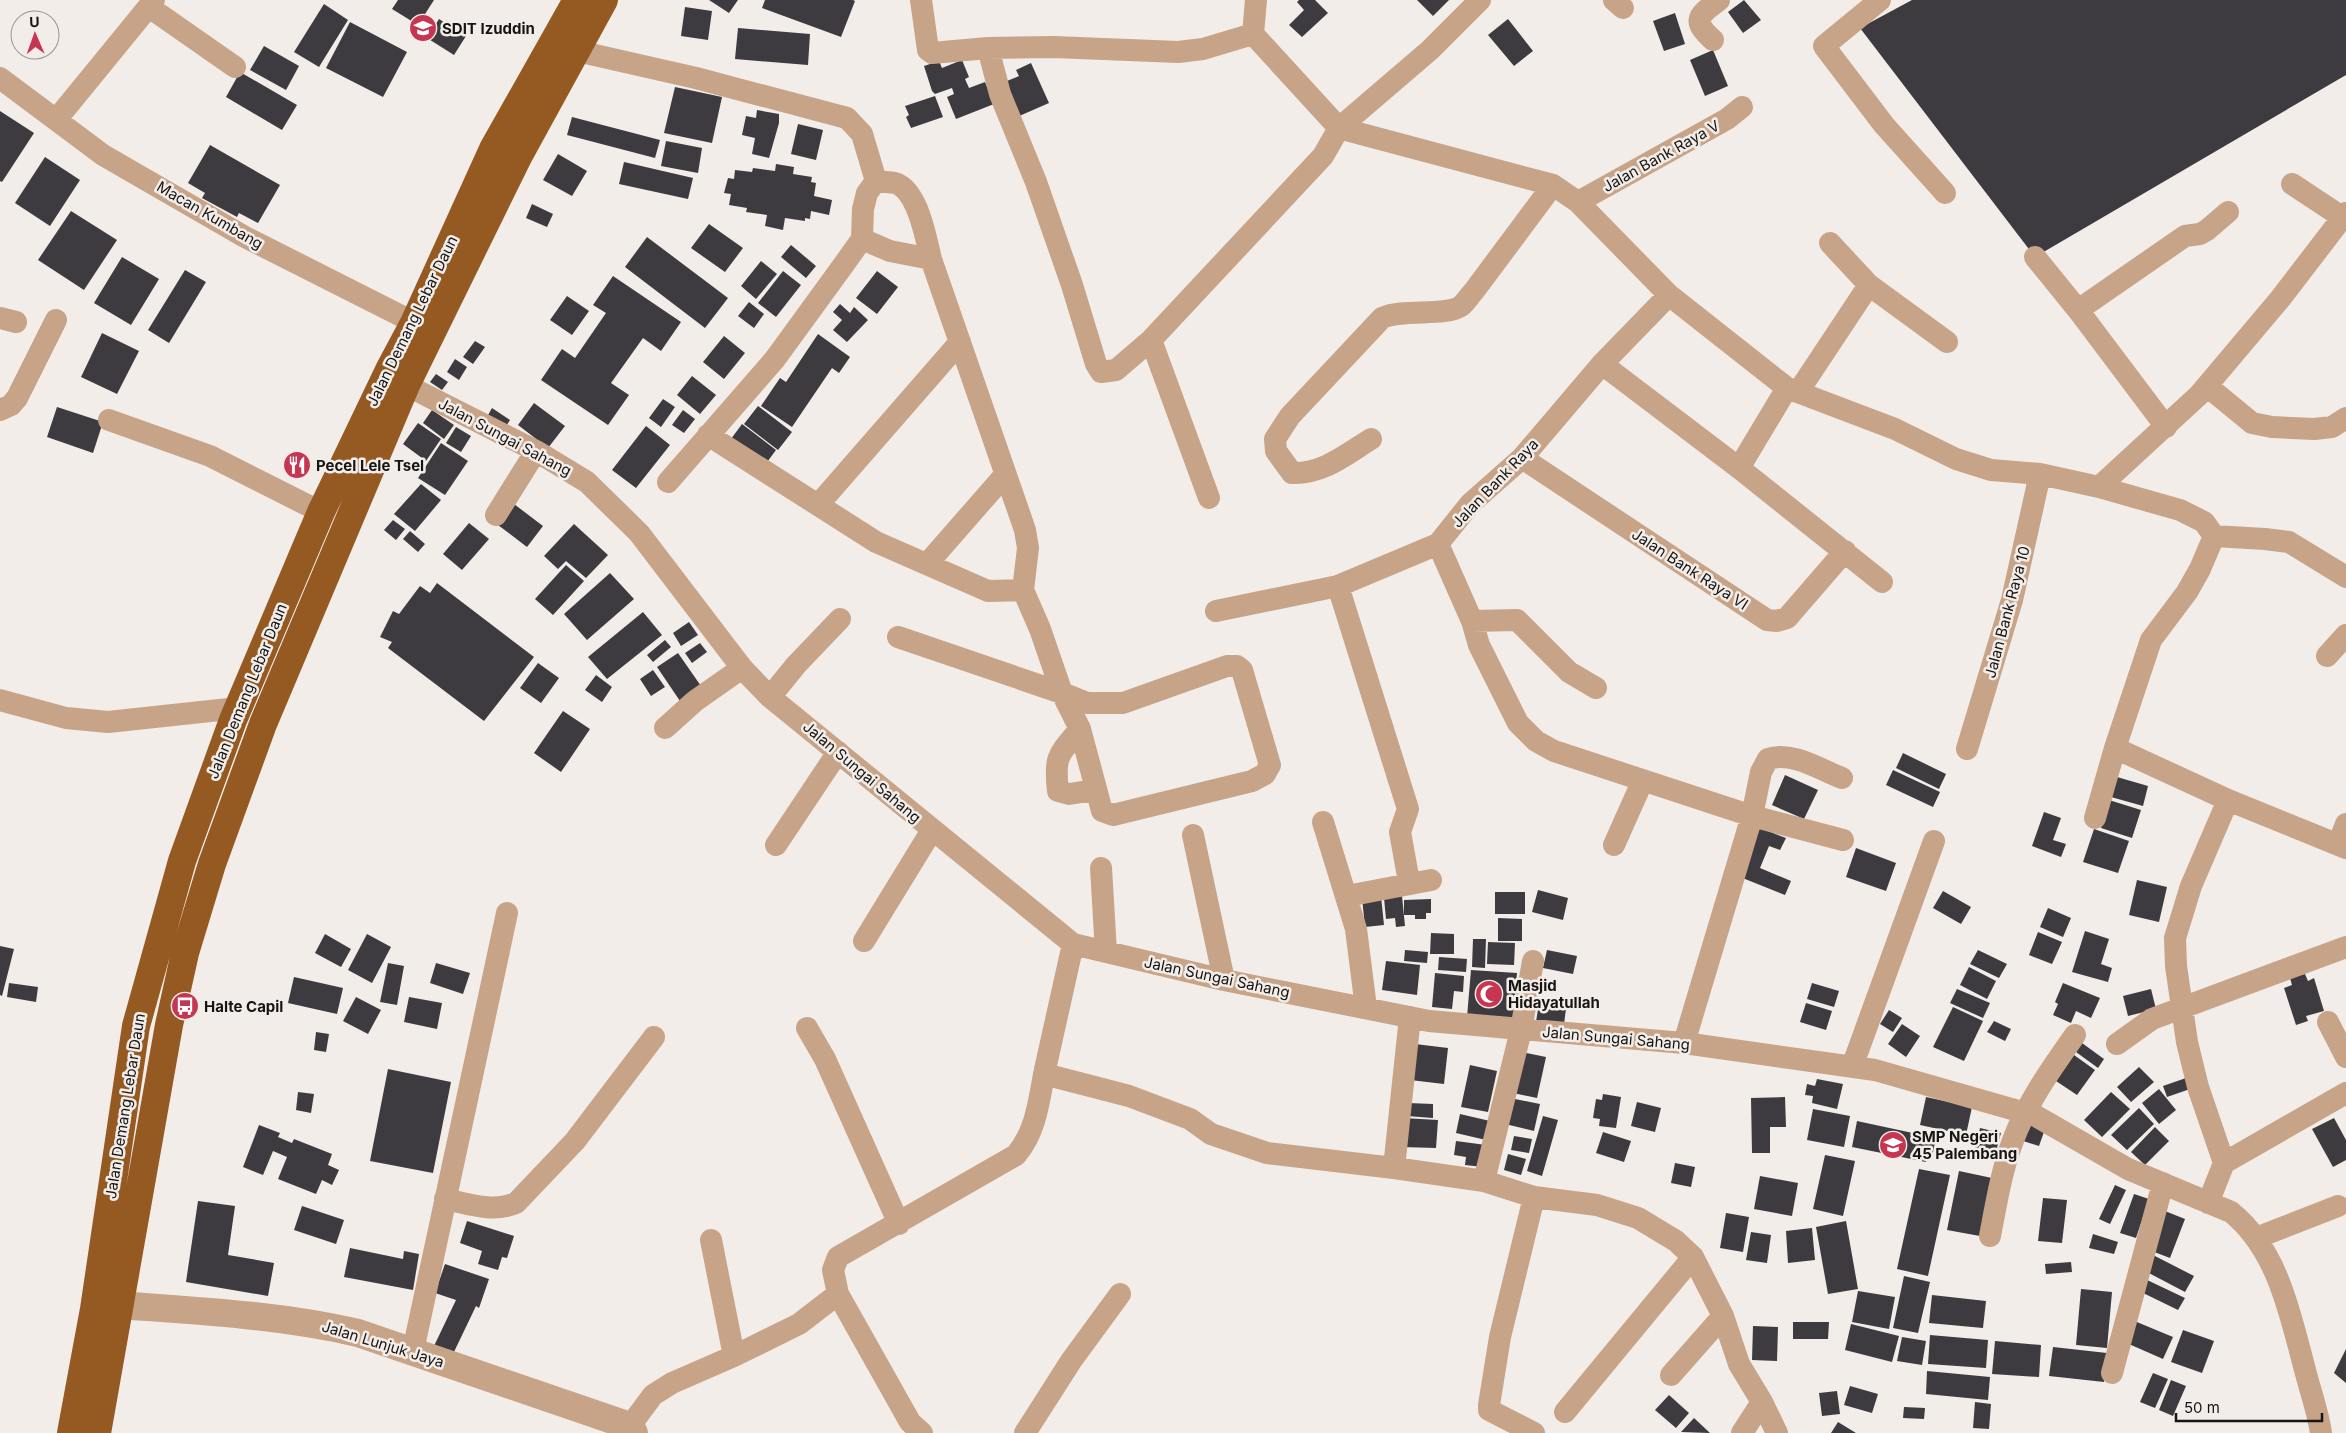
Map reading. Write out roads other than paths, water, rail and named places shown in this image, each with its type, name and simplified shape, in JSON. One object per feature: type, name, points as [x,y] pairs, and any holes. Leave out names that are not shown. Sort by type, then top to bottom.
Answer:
[{"type":"highway","name":"Jalan Demang Lebar Daun","points":[[97,1433],[168,1025],[185,953],[212,864],[267,715],[406,386],[423,327],[492,149],[577,0]]},
{"type":"highway","name":"Jalan Demang Lebar Daun","points":[[71,1433],[94,1309],[136,1026],[182,862],[238,708],[321,512],[390,368],[423,327],[604,0]]},
{"type":"highway","points":[[238,708],[267,715]]},
{"type":"highway","points":[[111,1192],[138,1197]]},
{"type":"street","points":[[921,0],[928,50],[932,53],[988,48],[1054,47],[1178,52],[1203,49],[1253,34]]},
{"type":"street","points":[[1256,0],[1253,34],[1339,128],[1553,185],[1578,202],[1669,295],[1793,390],[1895,429],[1956,458],[1991,470],[2040,474],[2100,487],[2180,510],[2204,522],[2214,536]]},
{"type":"street","points":[[988,48],[1000,94],[1036,182],[1072,285],[1096,364],[1101,372],[1116,370],[1151,340],[1323,156],[1339,128],[1430,50],[1480,0]]},
{"type":"street","points":[[1713,40],[1702,29],[1699,23],[1700,15],[1719,0]]},
{"type":"street","points":[[1880,0],[1824,46],[1884,125],[1945,193]]},
{"type":"street","points":[[56,120],[151,4],[235,67]]},
{"type":"street","points":[[577,51],[696,78],[847,118],[856,125],[862,134],[876,181]]},
{"type":"street","name":"Macan Kumbang","points":[[0,78],[103,155],[245,237],[423,327]]},
{"type":"street","name":"Jalan Bank Raya V","points":[[1578,202],[1727,119],[1742,107]]},
{"type":"street","points":[[668,482],[774,359],[862,239],[863,209],[867,192],[876,181]]},
{"type":"street","points":[[876,181],[897,184],[910,196],[919,213],[931,259],[1024,530],[1028,548],[1023,590],[1040,629],[1062,692],[1080,729],[1102,811],[1113,815],[1252,781],[1265,774],[1270,765],[1242,670],[1237,666],[1227,666],[1123,703],[1087,703],[1062,692],[898,637]]},
{"type":"street","points":[[2100,487],[2166,427],[2207,386],[2280,299],[2344,215],[2292,184]]},
{"type":"street","points":[[1371,439],[1322,470],[1305,474],[1292,473],[1276,451],[1275,439],[1290,416],[1382,318],[1391,313],[1448,310],[1460,306],[1474,291],[1553,185]]},
{"type":"street","points":[[2078,310],[2185,236],[2200,234],[2207,230],[2228,212]]},
{"type":"street","points":[[862,239],[890,251],[931,259]]},
{"type":"street","points":[[1830,243],[1869,285],[1947,342]]},
{"type":"street","points":[[2035,256],[2166,427]]},
{"type":"street","points":[[1739,468],[1869,285]]},
{"type":"street","name":"Jalan Bank Raya","points":[[1216,611],[1338,586],[1438,544],[1470,504],[1522,458],[1602,364],[1669,295]]},
{"type":"street","points":[[0,410],[11,405],[17,398],[56,320]]},
{"type":"street","points":[[1151,340],[1209,498]]},
{"type":"street","points":[[818,505],[960,342]]},
{"type":"street","points":[[1602,364],[1739,468],[1882,582]]},
{"type":"street","name":"Jalan Sungai Sahang","points":[[406,386],[536,451],[587,482],[639,533],[742,668],[770,697],[1073,944],[1224,980],[1410,1017],[1521,1030],[1684,1043],[1874,1070],[2036,1116],[2128,1169],[2230,1212],[2241,1221],[2256,1238],[2281,1284],[2321,1433]]},
{"type":"street","points":[[2207,386],[2252,423],[2272,427],[2314,429],[2332,427],[2346,418]]},
{"type":"street","points":[[109,420],[210,456],[321,512]]},
{"type":"street","points":[[708,435],[876,542],[988,591],[1023,590]]},
{"type":"street","points":[[496,515],[536,451]]},
{"type":"street","name":"Jalan Bank Raya VI","points":[[1522,458],[1767,620],[1777,622],[1787,618],[1845,551]]},
{"type":"street","name":"Jalan Bank Raya 10","points":[[1967,749],[2012,600],[2040,474]]},
{"type":"street","points":[[926,564],[1004,476]]},
{"type":"street","points":[[2214,536],[2289,542],[2346,577]]},
{"type":"street","points":[[2095,818],[2115,748],[2151,640],[2200,569],[2214,536]]},
{"type":"street","points":[[1438,544],[1472,621],[1479,645],[1518,723],[1536,741],[1554,751],[1752,816],[1843,840]]},
{"type":"street","points":[[1338,586],[1408,809],[1400,832],[1409,882]]},
{"type":"street","points":[[770,697],[796,664],[840,619]]},
{"type":"street","points":[[1472,621],[1517,620],[1569,672],[1596,688]]},
{"type":"street","points":[[2327,656],[2346,635]]},
{"type":"street","points":[[665,728],[695,701],[742,668]]},
{"type":"street","points":[[0,700],[66,718],[108,722],[238,708]]},
{"type":"street","points":[[1080,729],[1059,753],[1056,762],[1058,791],[1069,794],[1095,790]]},
{"type":"street","points":[[2115,748],[2228,800],[2343,839]]},
{"type":"street","points":[[776,845],[838,752]]},
{"type":"street","points":[[1684,1043],[1752,816],[1761,772],[1768,759],[1777,756],[1787,756],[1842,778]]},
{"type":"street","points":[[1614,845],[1643,780]]},
{"type":"street","points":[[2224,1163],[2198,1087],[2187,1042],[2176,966],[2175,938],[2191,886],[2228,800]]},
{"type":"street","points":[[1323,822],[1356,929],[1366,1008]]},
{"type":"street","points":[[864,942],[932,830]]},
{"type":"street","points":[[1193,835],[1224,980]]},
{"type":"street","points":[[1852,1067],[1934,841]]},
{"type":"street","points":[[1101,868],[1106,952]]},
{"type":"street","points":[[1347,896],[1409,882],[1431,880]]},
{"type":"street","points":[[412,1351],[507,913]]},
{"type":"street","points":[[922,1433],[910,1422],[838,1294],[833,1270],[838,1257],[899,1224],[1016,1155],[1027,1140],[1038,1109],[1073,944]]},
{"type":"street","points":[[2117,1044],[2152,1019],[2346,947]]},
{"type":"street","points":[[1484,1181],[1521,1030],[1533,961]]},
{"type":"street","points":[[1394,1168],[1410,1017]]},
{"type":"street","points":[[2328,1022],[2346,1057]]},
{"type":"street","points":[[807,1028],[825,1059],[899,1224]]},
{"type":"street","points":[[1990,1236],[1998,1193],[2012,1144],[2025,1113],[2075,1034]]},
{"type":"street","points":[[445,1199],[492,1209],[507,1207],[516,1203],[575,1141],[654,1037]]},
{"type":"street","points":[[1044,1074],[1129,1096],[1190,1119],[1211,1134],[1267,1153],[1484,1181],[1534,1197],[1597,1205],[1638,1218],[1676,1241],[1693,1257],[1723,1316],[1739,1364],[1762,1402],[1777,1433]]},
{"type":"street","points":[[2208,1203],[2224,1163],[2346,1093]]},
{"type":"street","points":[[2112,1373],[2163,1183]]},
{"type":"street","points":[[1534,1197],[1500,1337],[1489,1405],[1489,1410],[1495,1414],[1534,1433]]},
{"type":"street","points":[[2256,1238],[2338,1206]]},
{"type":"street","points":[[711,1240],[734,1356]]},
{"type":"street","points":[[1565,1412],[1693,1257]]},
{"type":"street","points":[[632,1430],[653,1395],[672,1383],[734,1356],[799,1324],[838,1294]]},
{"type":"street","points":[[1025,1433],[1072,1361],[1120,1294]]},
{"type":"street","name":"Jalan Lunjuk Jaya","points":[[119,1305],[244,1314],[319,1324],[358,1333],[632,1430]]},
{"type":"street","points":[[1671,1375],[1723,1316]]},
{"type":"street","points":[[1742,1433],[1762,1402]]},
{"type":"place","name":"SDIT Izuddin","points":[[423,28]]},
{"type":"place","name":"Pecel Lele Tsel","points":[[297,465]]},
{"type":"place","name":"Masjid Hidayatullah","points":[[1489,994]]},
{"type":"place","name":"Halte Capil","points":[[185,1006]]},
{"type":"place","name":"SMP Negeri 45 Palembang","points":[[1893,1145]]}]
